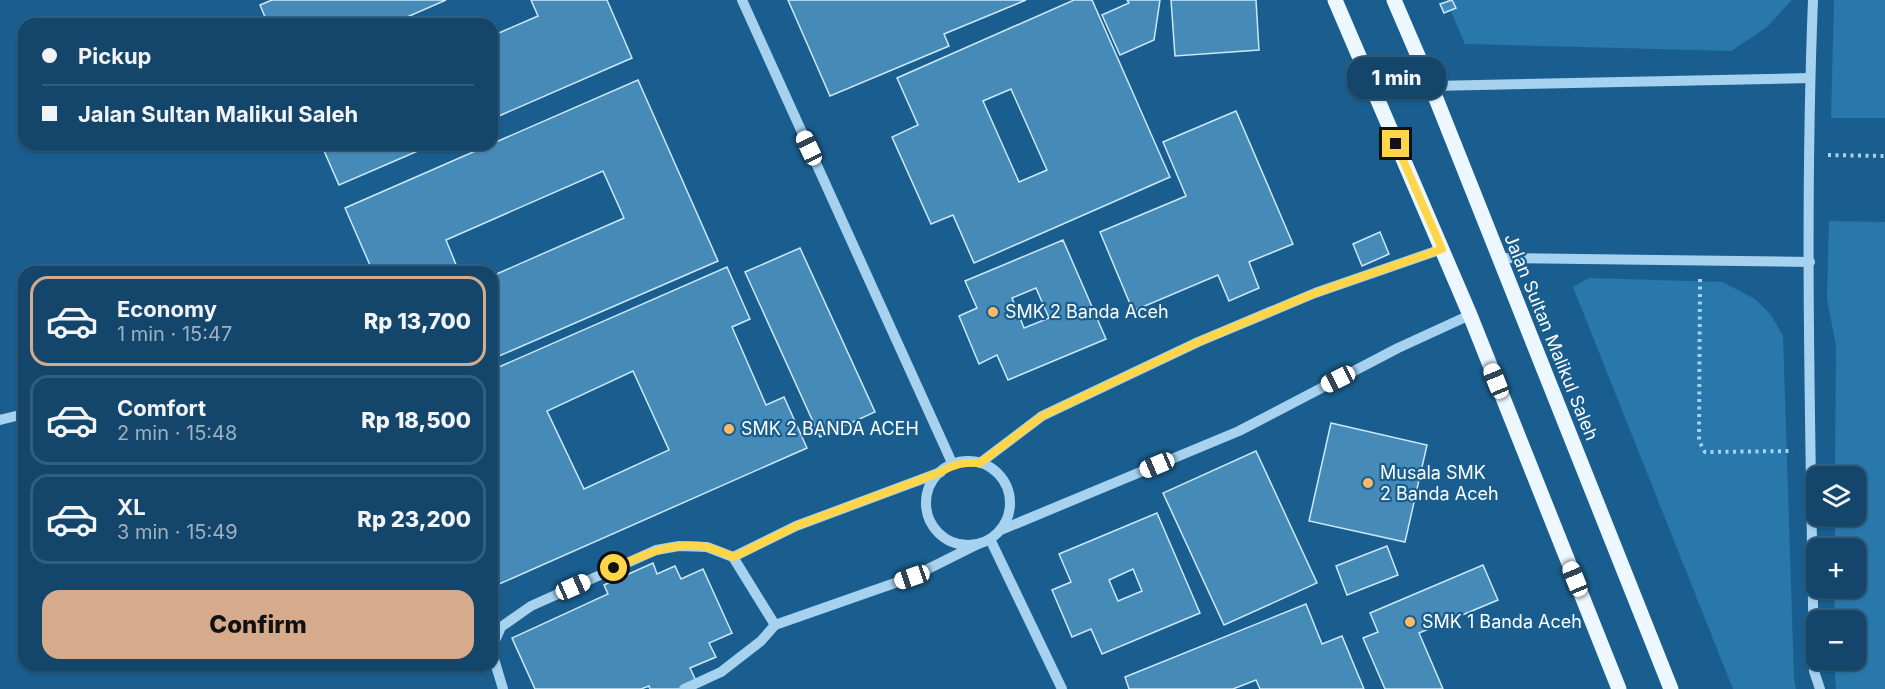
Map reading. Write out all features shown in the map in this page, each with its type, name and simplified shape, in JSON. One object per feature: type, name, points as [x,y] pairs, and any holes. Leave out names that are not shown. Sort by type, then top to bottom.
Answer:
[{"type":"main road","points":[[1335,0],[1470,315],[1619,689]]},
{"type":"main road","name":"Jalan Sultan Malikul Saleh","points":[[1394,0],[1431,86],[1671,689]]},
{"type":"street","points":[[742,0],[953,465]]},
{"type":"street","points":[[1813,0],[1809,78],[1809,262],[1814,672],[1820,689]]},
{"type":"street","points":[[1431,86],[1809,78]]},
{"type":"street","points":[[980,463],[1042,416],[1198,342],[1315,293],[1442,249]]},
{"type":"street","points":[[1499,258],[1809,262]]},
{"type":"street","points":[[684,689],[721,672],[761,641],[775,625],[912,577],[990,539],[1001,530],[1239,430],[1398,348],[1470,315]]},
{"type":"street","points":[[0,420],[18,416]]},
{"type":"street","points":[[734,557],[796,526],[966,462],[980,463],[992,469],[1002,478],[1008,491],[1010,504],[1008,518],[1001,530]]},
{"type":"street","points":[[941,472],[932,482],[927,495],[926,509],[930,522],[950,542],[964,545],[978,544]]},
{"type":"street","points":[[990,539],[1062,689]]},
{"type":"street","points":[[498,633],[501,627],[531,606],[656,550],[679,546],[707,547],[734,557],[775,625]]},
{"type":"street","points":[[498,671],[503,689]]},
{"type":"path","points":[[1809,155],[1885,156]]},
{"type":"path","points":[[1700,261],[1699,441],[1701,447],[1705,452],[1811,451]]},
{"type":"shaded area","points":[[1446,0],[1792,0],[1767,27],[1731,51],[1465,44]]},
{"type":"shaded area","points":[[1834,0],[1885,0],[1885,118],[1831,118]]},
{"type":"shaded area","points":[[1829,221],[1885,222],[1885,689],[1836,689],[1835,670],[1866,670],[1866,610],[1834,610],[1835,598],[1866,598],[1866,538],[1835,538],[1835,526],[1866,526],[1866,466],[1835,466],[1836,346],[1827,299]]},
{"type":"shaded area","points":[[1589,278],[1722,282],[1755,299],[1771,315],[1783,336],[1796,689],[1733,689],[1573,287]]},
{"type":"building","points":[[272,0],[446,0],[405,18],[265,18],[260,5]]},
{"type":"building","points":[[531,0],[607,0],[632,58],[498,116],[498,33],[538,16]]},
{"type":"building","points":[[788,0],[1026,0],[944,34],[949,46],[830,96]]},
{"type":"building","points":[[1074,0],[1092,0],[1170,177],[974,263],[953,215],[931,224],[892,137],[918,125],[897,78]],"holes":[[[1011,89],[1047,170],[1019,182],[983,101]]]},
{"type":"building","points":[[1127,0],[1160,0],[1154,40],[1120,55],[1102,15],[1129,3]]},
{"type":"building","points":[[1171,0],[1256,0],[1259,50],[1175,56]]},
{"type":"building","points":[[1452,0],[1456,8],[1444,13],[1440,4]]},
{"type":"building","points":[[638,80],[718,261],[498,356],[498,273],[624,218],[603,171],[446,240],[457,266],[370,266],[345,208],[478,150],[498,150],[498,141]]},
{"type":"building","points":[[1236,111],[1293,244],[1249,262],[1259,288],[1229,301],[1218,275],[1133,311],[1100,232],[1186,196],[1163,142]]},
{"type":"building","points":[[324,150],[420,150],[339,185]]},
{"type":"building","points":[[1380,232],[1389,254],[1362,266],[1353,244]]},
{"type":"building","name":"SMK 2 Banda Aceh","points":[[1063,240],[1106,339],[1008,380],[997,355],[979,364],[959,316],[977,308],[965,281]],"holes":[[[1036,288],[1049,318],[1024,328],[1012,298]]]},
{"type":"building","points":[[800,248],[875,412],[820,437],[745,272]]},
{"type":"building","name":"SMK 2 BANDA ACEH","points":[[727,267],[750,319],[732,327],[766,405],[784,397],[807,448],[498,585],[498,367]],"holes":[[[633,371],[669,450],[584,489],[547,411]]]},
{"type":"building","name":"Musala SMK 2 Banda Aceh","points":[[1331,423],[1427,445],[1405,542],[1309,521]]},
{"type":"building","points":[[1256,451],[1317,583],[1224,625],[1163,493]]},
{"type":"building","points":[[1157,513],[1200,613],[1102,654],[1091,629],[1072,637],[1052,590],[1071,582],[1059,554]],"holes":[[[1133,569],[1142,591],[1118,601],[1109,580]]]},
{"type":"building","points":[[1387,546],[1398,575],[1347,595],[1336,566]]},
{"type":"building","points":[[653,563],[657,574],[675,566],[681,579],[703,569],[732,633],[709,643],[716,657],[690,668],[696,681],[679,689],[650,689],[649,686],[641,689],[535,689],[512,638],[608,594],[604,585]]},
{"type":"building","name":"SMK 1 Banda Aceh","points":[[1483,565],[1498,600],[1419,633],[1443,689],[1385,689],[1363,638],[1378,632],[1370,613]]},
{"type":"building","points":[[1306,604],[1322,644],[1342,636],[1364,689],[1260,689],[1256,680],[1233,689],[1129,689],[1125,677]]},
{"type":"place","name":"SMK 2 Banda Aceh","points":[[993,312]]},
{"type":"place","name":"SMK 2 BANDA ACEH","points":[[729,429]]},
{"type":"place","name":"Musala SMK 2 Banda Aceh","points":[[1368,483]]},
{"type":"place","name":"SMK 1 Banda Aceh","points":[[1410,622]]},
{"type":"route","points":[[614,568],[656,550],[679,546],[707,547],[734,557],[796,526],[941,472],[953,465],[966,462],[980,463],[1042,416],[1198,342],[1315,293],[1442,249],[1396,144]]}]
